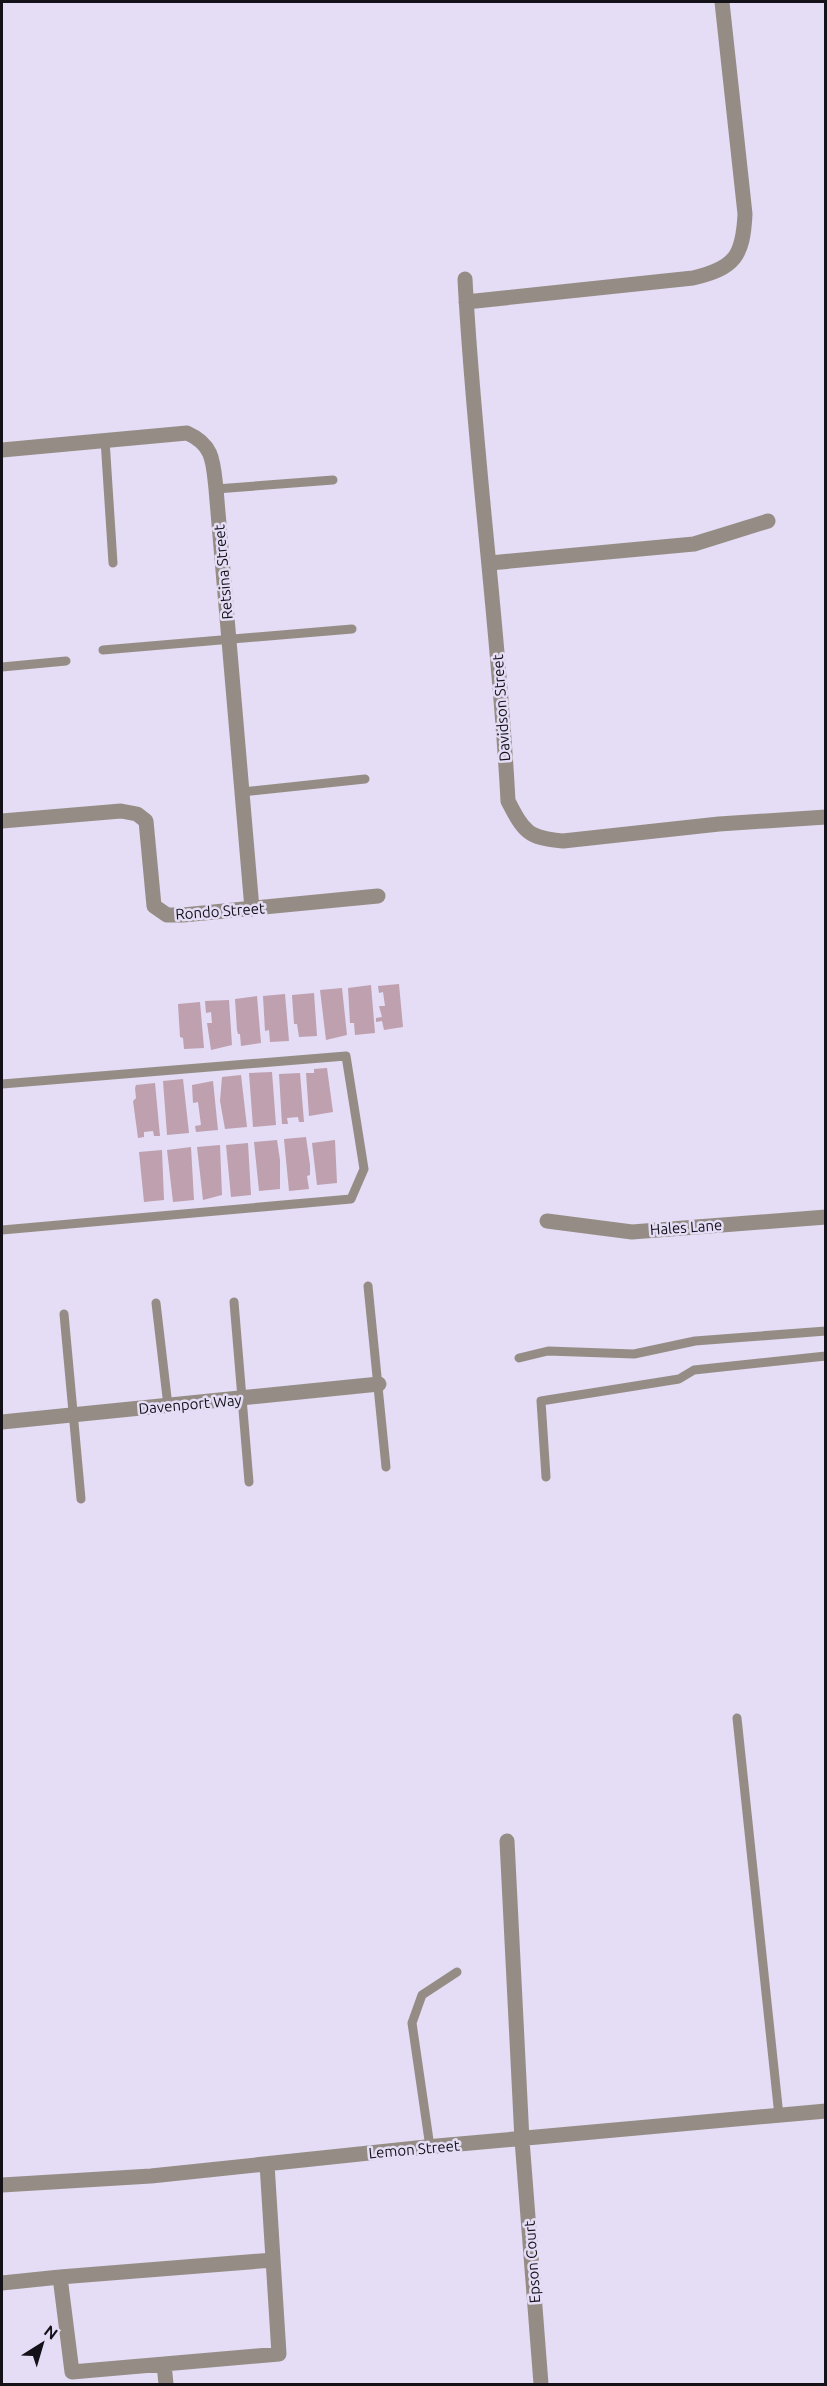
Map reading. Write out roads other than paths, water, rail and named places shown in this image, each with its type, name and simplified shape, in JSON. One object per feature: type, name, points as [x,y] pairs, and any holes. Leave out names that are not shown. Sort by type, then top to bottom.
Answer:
[{"type":"street","points":[[466,302],[693,279],[717,273],[735,259],[744,241],[745,214],[722,2]]},
{"type":"street","name":"Davidson Street","points":[[465,279],[508,801],[520,825],[538,839],[563,841],[719,824],[825,817]]},
{"type":"street","name":"Retsina Street","points":[[2,450],[187,432],[200,439],[209,449],[216,489],[252,909]]},
{"type":"street","points":[[490,563],[694,544],[768,520]]},
{"type":"street","name":"Rondo Street","points":[[2,821],[121,811],[137,814],[146,821],[154,906],[167,915],[378,896]]},
{"type":"street","name":"Hales Lane","points":[[547,1221],[632,1232],[825,1216]]},
{"type":"street","name":"Davenport Way","points":[[2,1422],[242,1400],[379,1384]]},
{"type":"street","name":"Epson Court","points":[[507,1841],[522,2140],[541,2385]]},
{"type":"street","name":"Lemon Street","points":[[2,2185],[151,2176],[825,2110]]},
{"type":"street","points":[[60,2277],[72,2372],[279,2354],[267,2164]]},
{"type":"street","points":[[2,2283],[273,2260]]},
{"type":"street","points":[[164,2364],[166,2385]]},
{"type":"lane","points":[[105,440],[113,563]]},
{"type":"lane","points":[[216,489],[333,480]]},
{"type":"lane","points":[[103,650],[352,629]]},
{"type":"lane","points":[[2,667],[66,661]]},
{"type":"lane","points":[[242,792],[365,779]]},
{"type":"lane","points":[[2,1084],[346,1056],[364,1169],[351,1199],[2,1230]]},
{"type":"lane","points":[[368,1286],[386,1467]]},
{"type":"lane","points":[[234,1302],[249,1482]]},
{"type":"lane","points":[[156,1303],[168,1406]]},
{"type":"lane","points":[[64,1314],[81,1499]]},
{"type":"lane","points":[[519,1358],[548,1351],[634,1354],[695,1341],[825,1331]]},
{"type":"lane","points":[[546,1477],[541,1401],[679,1379],[694,1370],[825,1356]]},
{"type":"lane","points":[[737,1718],[779,2116]]},
{"type":"lane","points":[[430,2147],[412,2023],[422,1995],[458,1972]]}]
